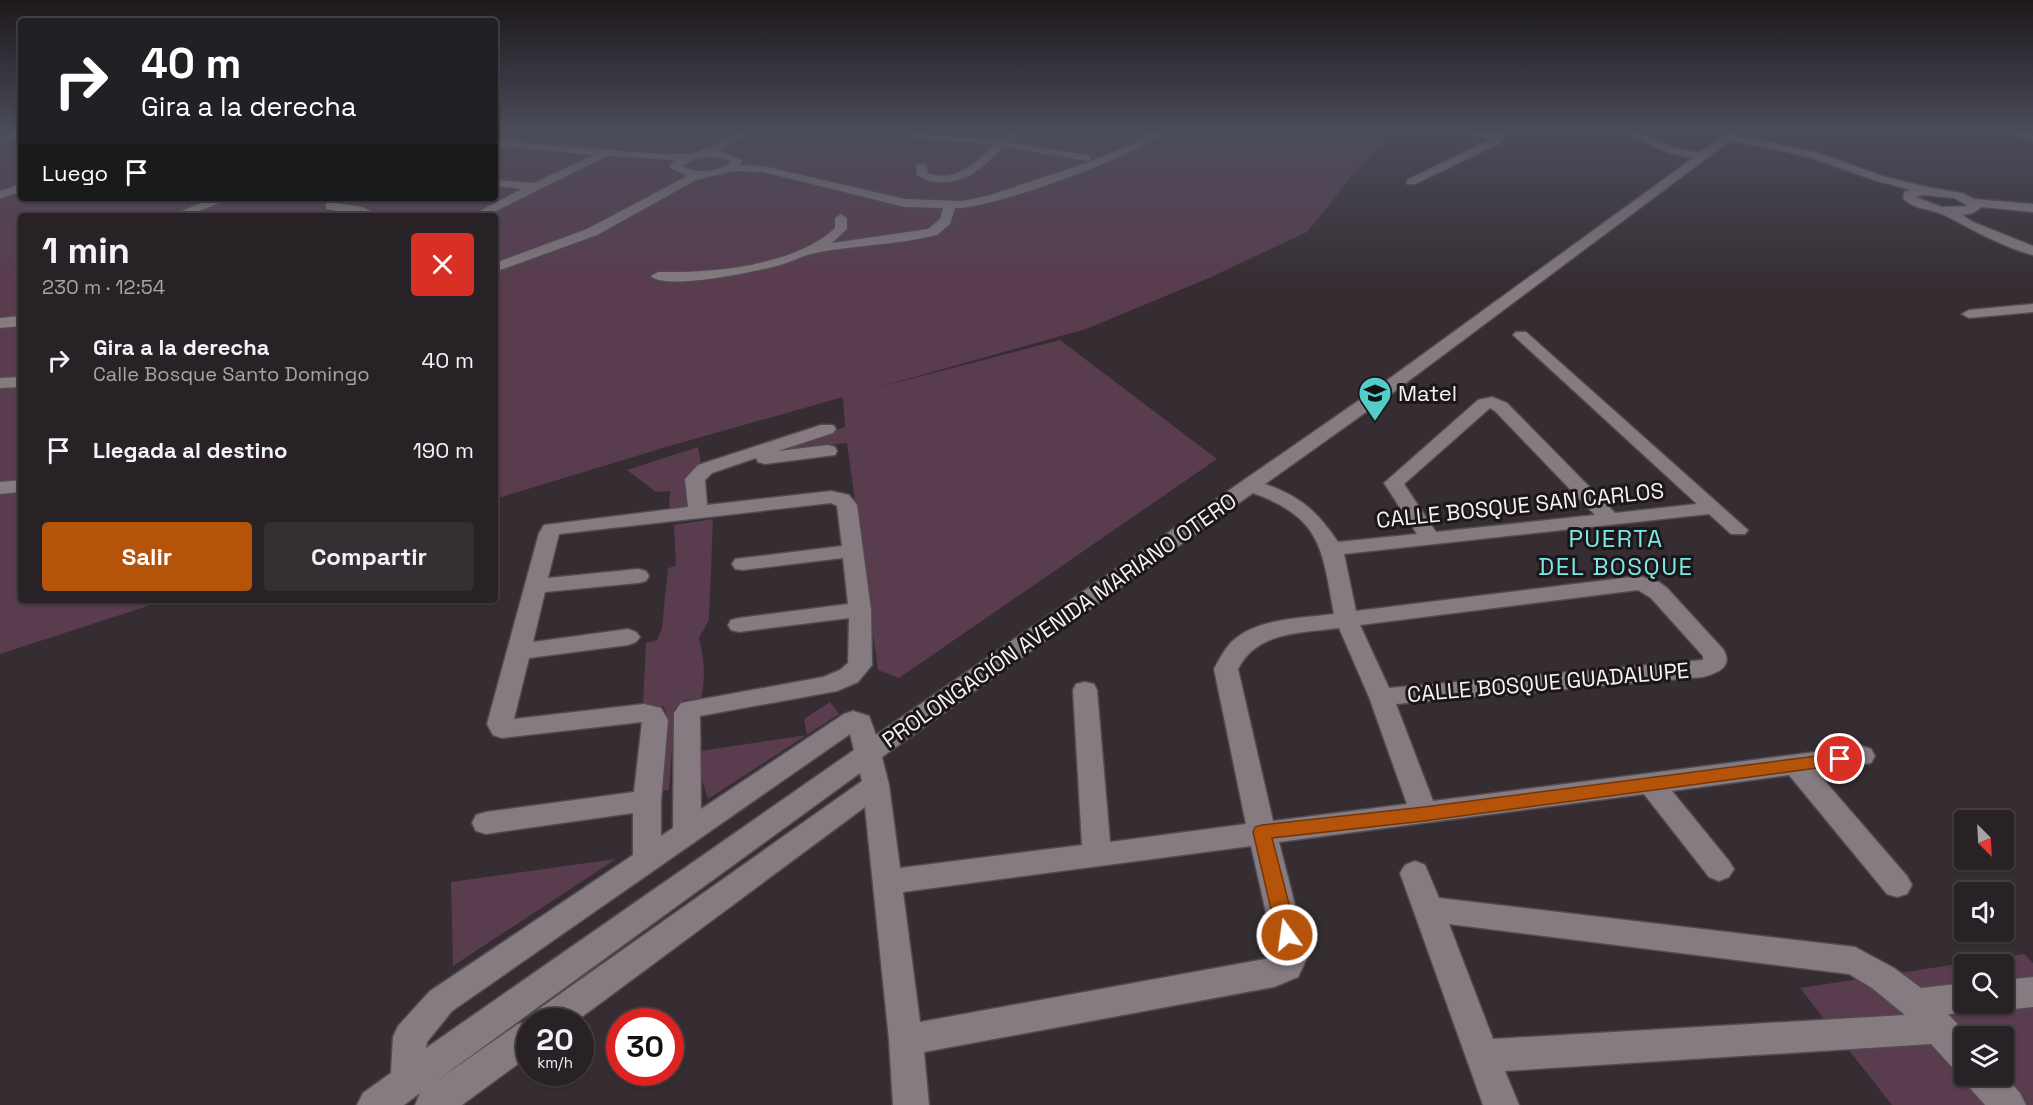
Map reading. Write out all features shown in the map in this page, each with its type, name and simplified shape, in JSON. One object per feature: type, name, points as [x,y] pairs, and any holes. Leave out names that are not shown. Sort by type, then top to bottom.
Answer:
[{"type":"street","points":[[482,213],[549,182]]},
{"type":"street","points":[[498,259],[579,230],[662,182]]},
{"type":"street","points":[[498,267],[592,232],[685,182]]},
{"type":"street","points":[[813,182],[905,203],[943,206],[978,203],[1041,182]]},
{"type":"street","points":[[834,182],[926,198],[959,198],[994,193],[1025,182]]},
{"type":"street","name":"PROLONGACIÓN AVENIDA MARIANO OTERO","points":[[375,1105],[869,753],[1377,396],[1666,182]]},
{"type":"street","points":[[1657,188],[1681,182]]},
{"type":"street","points":[[1876,182],[1909,195],[1932,192]]},
{"type":"street","points":[[1896,182],[1971,202],[2033,208]]},
{"type":"street","points":[[498,183],[538,187]]},
{"type":"street","points":[[0,195],[18,188]]},
{"type":"street","points":[[1909,195],[1911,200],[1919,204],[1945,210],[1972,210],[1976,207],[1971,202]]},
{"type":"street","points":[[183,213],[217,201]]},
{"type":"street","points":[[330,206],[366,213]]},
{"type":"street","points":[[658,276],[698,277],[736,273],[763,267],[807,252],[929,233],[937,229],[939,224],[933,220],[943,206]]},
{"type":"street","points":[[1945,210],[1969,225],[2033,251]]},
{"type":"street","points":[[807,252],[841,230],[841,218]]},
{"type":"street","points":[[830,238],[852,244]]},
{"type":"street","points":[[1969,314],[2033,308]]},
{"type":"street","points":[[0,323],[18,321]]},
{"type":"street","points":[[1521,335],[1738,530]]},
{"type":"street","points":[[0,383],[18,381]]},
{"type":"street","points":[[0,394],[18,392]]},
{"type":"street","points":[[1430,538],[1394,483],[1484,404],[1492,402],[1501,407],[1610,519]]},
{"type":"street","points":[[698,512],[695,479],[705,469],[827,429]]},
{"type":"street","points":[[719,463],[828,451]]},
{"type":"street","points":[[0,481],[18,479]]},
{"type":"street","points":[[1250,485],[1299,507],[1315,523],[1332,549],[1347,621],[1381,697],[1424,814]]},
{"type":"street","points":[[0,489],[18,486]]},
{"type":"street","points":[[647,860],[647,801],[655,720],[652,714],[502,729],[500,724],[551,529],[831,497],[842,499],[847,505],[860,610],[860,665],[849,676],[828,685],[697,706],[687,713],[687,833]]},
{"type":"street","name":"CALLE BOSQUE SAN CARLOS","points":[[1332,549],[1713,508]]},
{"type":"street","points":[[742,564],[852,551]]},
{"type":"street","points":[[535,586],[638,576]]},
{"type":"street","name":"CALLE BOSQUE GUADALUPE","points":[[1347,621],[1639,583],[1651,587],[1715,655],[1714,664],[1703,669],[1381,697]]},
{"type":"street","points":[[739,625],[860,610]]},
{"type":"street","points":[[906,1040],[1274,973],[1287,968],[1292,956],[1226,669],[1233,653],[1246,641],[1260,634],[1290,627],[1347,621]]},
{"type":"street","points":[[520,651],[628,637]]},
{"type":"street","points":[[1085,690],[1097,855]]},
{"type":"street","points":[[408,1080],[410,1037],[441,1001],[853,720],[860,722],[876,785],[906,1040],[911,1105]]},
{"type":"street","points":[[887,882],[1862,756]]},
{"type":"street","points":[[1795,764],[1897,885]]},
{"type":"street","points":[[1650,783],[1719,869]]},
{"type":"street","points":[[567,1008],[876,785]]},
{"type":"street","points":[[486,823],[647,801]]},
{"type":"street","points":[[1414,873],[1501,1105]]},
{"type":"street","points":[[1426,909],[1855,961],[1883,978],[1916,1003],[1954,1045]]},
{"type":"street","points":[[2014,994],[2033,992]]},
{"type":"street","points":[[1916,1003],[1954,999]]},
{"type":"street","points":[[1483,1056],[1938,1028]]},
{"type":"street","points":[[432,1105],[516,1045]]},
{"type":"street","points":[[1991,1086],[2008,1105]]},
{"type":"shaded area","points":[[0,182],[18,182],[18,201],[498,201],[498,182],[1347,182],[1307,232],[1209,278],[1086,329],[868,390],[1060,340],[1217,459],[899,678],[878,670],[847,443],[771,451],[845,427],[843,397],[498,498],[498,213],[18,213],[18,603],[157,603],[0,654]]},
{"type":"shaded area","points":[[698,447],[701,464],[690,513],[677,515],[669,506],[670,491],[656,492],[627,470]]},
{"type":"shaded area","points":[[713,519],[709,620],[699,638],[704,668],[703,690],[701,698],[684,700],[675,708],[669,790],[661,791],[666,711],[663,706],[643,706],[646,643],[657,640],[662,628],[668,568],[676,566],[674,525]]},
{"type":"shaded area","points":[[830,702],[839,714],[807,735],[804,719]]},
{"type":"shaded area","points":[[807,735],[708,799],[693,752]]},
{"type":"shaded area","points":[[616,859],[453,966],[451,882]]},
{"type":"shaded area","points":[[2024,954],[2033,963],[2033,1105],[1892,1105],[1800,988],[1954,965],[1954,1014],[2014,1014],[2014,956]]},
{"type":"place","name":"Matel","points":[[1375,422]]},
{"type":"district","name":"PUERTA DEL BOSQUE","points":[[1616,552]]},
{"type":"route","points":[[1287,935],[1262,832],[1424,814],[1840,759]]}]
